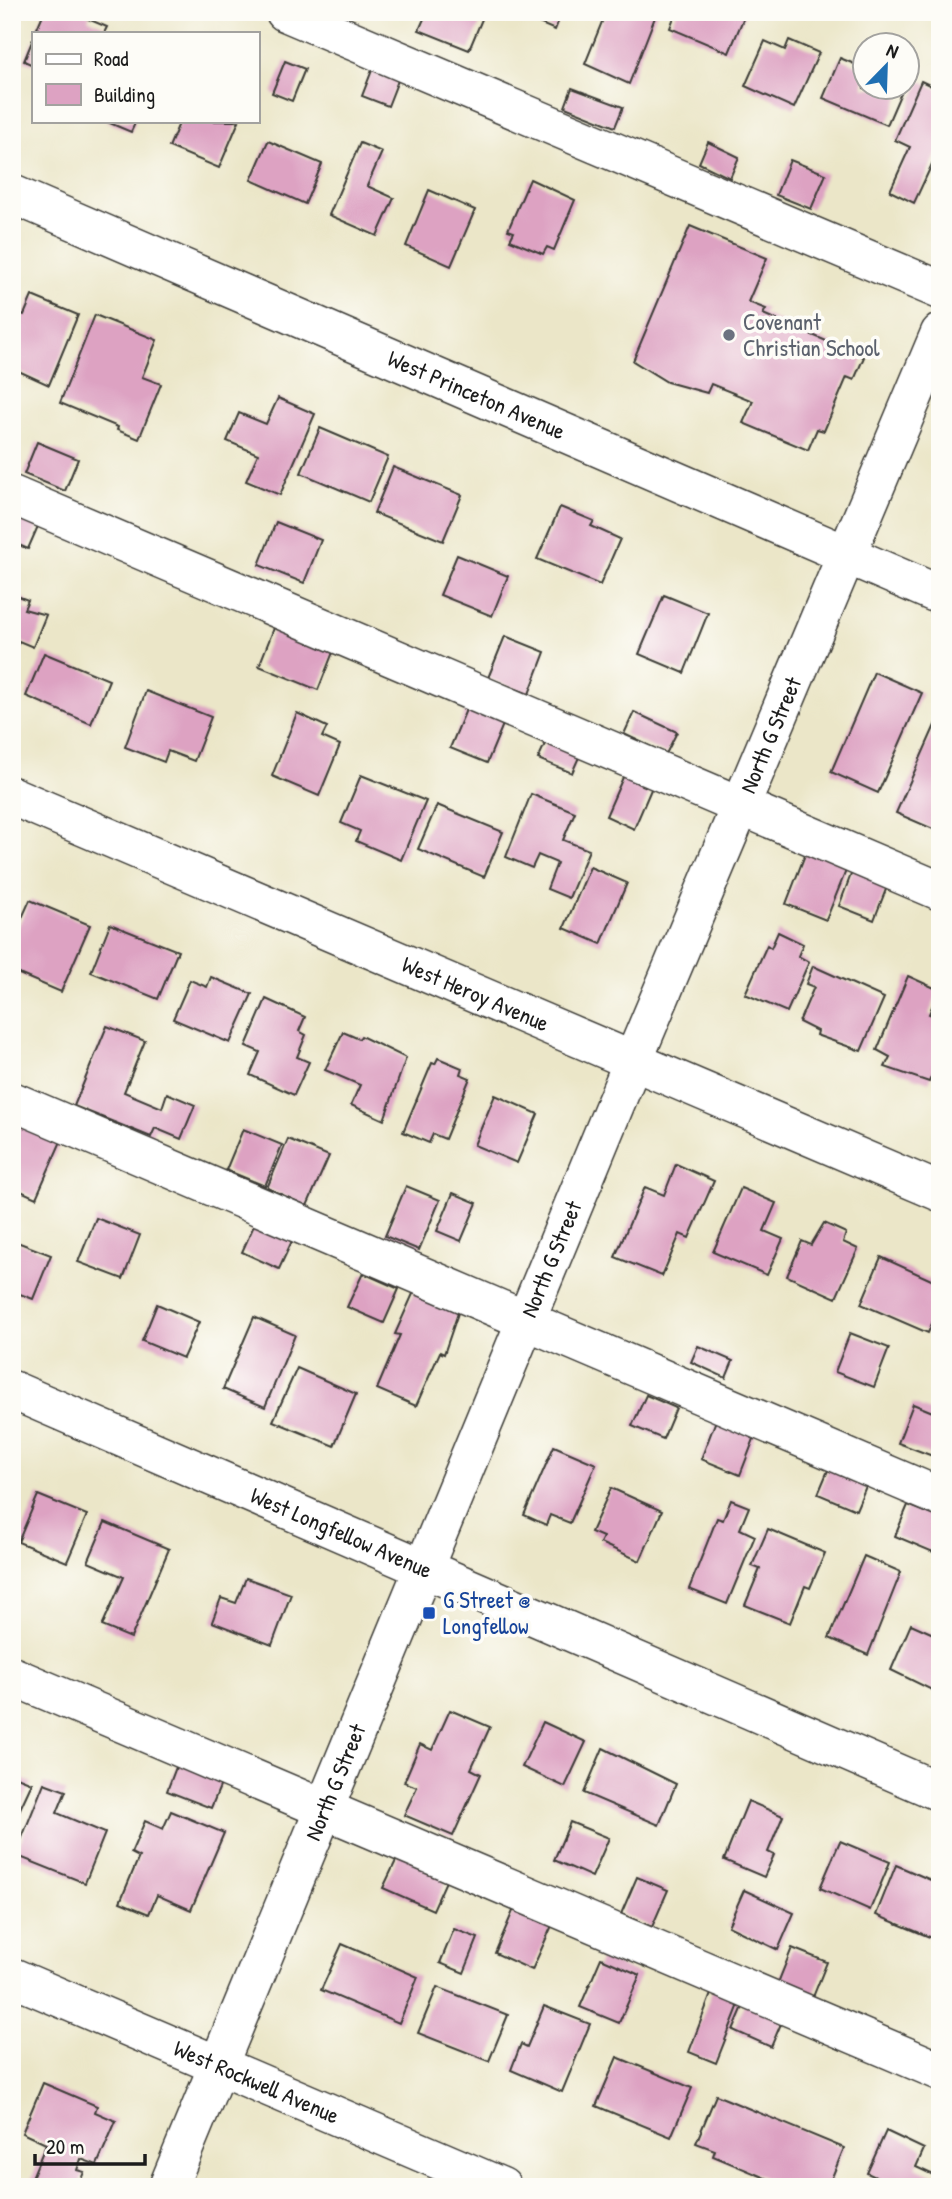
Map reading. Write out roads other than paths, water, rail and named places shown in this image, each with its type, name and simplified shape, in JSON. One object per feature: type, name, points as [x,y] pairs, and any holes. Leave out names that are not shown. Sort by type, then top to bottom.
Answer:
[{"type":"street","points":[[285,12],[940,290]]},
{"type":"street","name":"West Princeton Avenue","points":[[12,194],[940,595]]},
{"type":"street","name":"North G Street","points":[[168,2187],[526,1318],[940,332]]},
{"type":"street","points":[[12,495],[940,891]]},
{"type":"street","name":"West Heroy Avenue","points":[[12,796],[940,1192]]},
{"type":"street","points":[[12,1101],[526,1318],[940,1497]]},
{"type":"street","name":"West Longfellow Avenue","points":[[12,1391],[423,1566],[940,1792]]},
{"type":"street","points":[[12,1676],[940,2071]]},
{"type":"street","name":"West Rockwell Avenue","points":[[12,1977],[502,2187]]},
{"type":"place","name":"Covenant Christian School","points":[[729,335]]},
{"type":"place","name":"G Street @ Longfellow","points":[[429,1613]]}]
